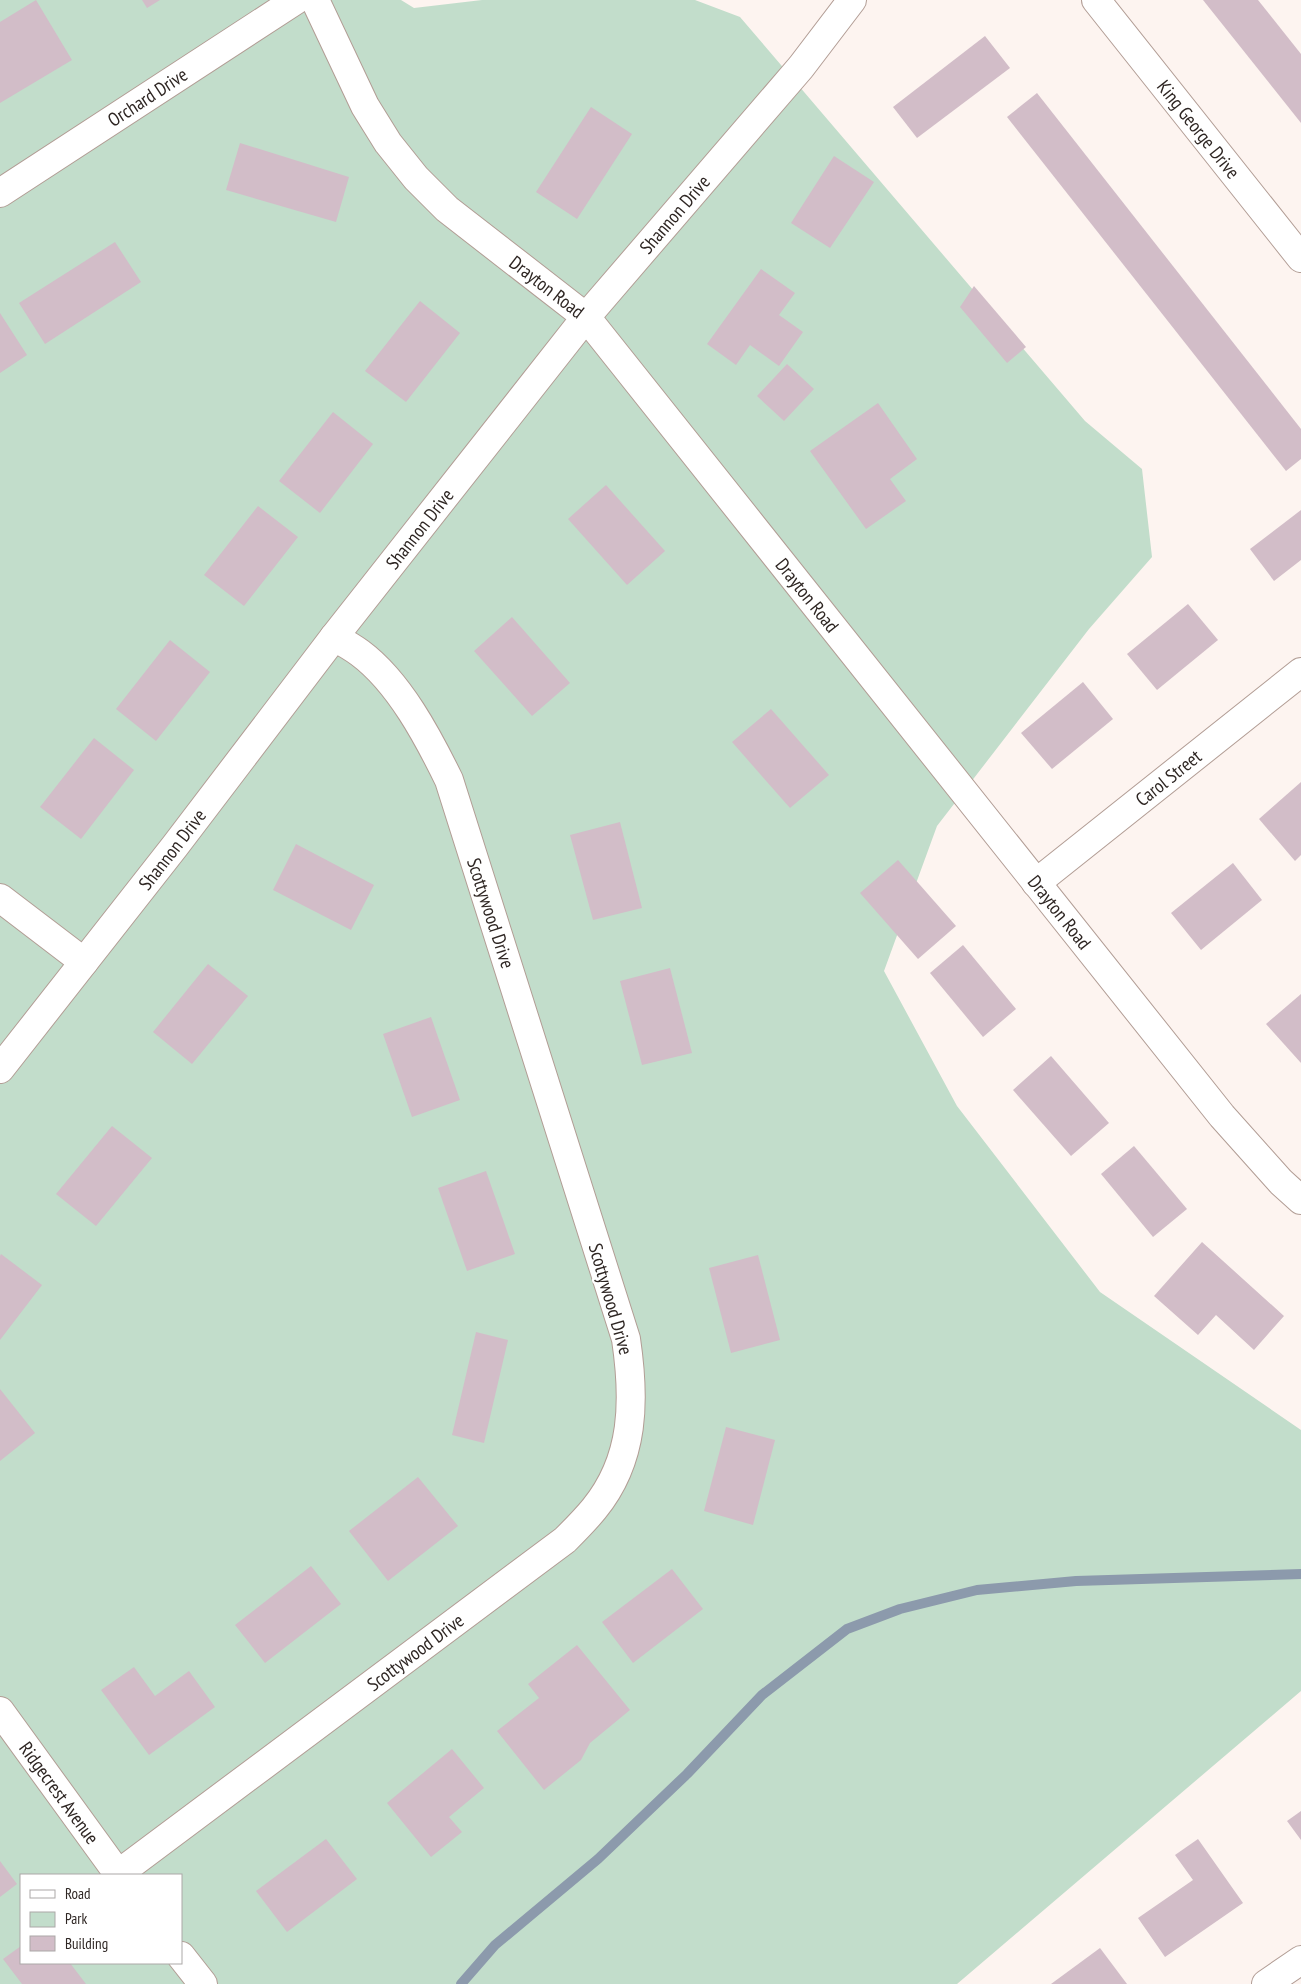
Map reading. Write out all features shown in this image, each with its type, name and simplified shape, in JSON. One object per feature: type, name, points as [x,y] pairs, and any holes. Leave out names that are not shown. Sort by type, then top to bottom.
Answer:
[{"type":"street","name":"Orchard Drive","points":[[0,193],[296,0]]},
{"type":"street","name":"Drayton Road","points":[[315,0],[365,106],[388,143],[416,178],[447,209],[586,317],[1222,1116],[1281,1182],[1301,1200]]},
{"type":"street","name":"Shannon Drive","points":[[0,1069],[176,846],[334,637],[586,317],[800,68],[852,0]]},
{"type":"street","name":"King George Drive","points":[[1096,0],[1301,258]]},
{"type":"street","name":"Scottywood Drive","points":[[120,1874],[565,1540],[595,1508],[618,1470],[630,1427],[632,1383],[626,1340],[449,780],[429,740],[378,669],[361,654],[334,637]]},
{"type":"street","name":"Carol Street","points":[[1036,883],[1301,672]]},
{"type":"street","points":[[0,898],[84,962]]},
{"type":"street","name":"Ridgecrest Avenue","points":[[0,1711],[118,1874]]},
{"type":"street","points":[[182,1957],[203,1984]]},
{"type":"street","points":[[1266,1984],[1301,1960]]},
{"type":"green space","points":[[0,0],[401,0],[414,8],[482,0],[695,0],[740,17],[1085,421],[1142,469],[1152,557],[1089,629],[937,826],[884,971],[957,1106],[1100,1292],[1301,1430],[1301,1691],[957,1984],[0,1984]]},
{"type":"building","points":[[36,0],[72,60],[0,103],[0,22]]},
{"type":"building","points":[[142,0],[160,0],[147,8]]},
{"type":"building","points":[[1203,0],[1258,0],[1301,54],[1301,123]]},
{"type":"building","points":[[985,36],[1010,68],[917,138],[893,107]]},
{"type":"building","points":[[1037,93],[1301,429],[1301,459],[1286,471],[1007,117]]},
{"type":"building","points":[[591,107],[632,134],[577,219],[536,192]]},
{"type":"building","points":[[240,143],[349,177],[336,222],[226,190]]},
{"type":"building","points":[[834,156],[874,182],[830,248],[791,223]]},
{"type":"building","points":[[115,242],[141,282],[45,344],[19,303]]},
{"type":"building","points":[[761,269],[795,293],[779,315],[803,332],[779,366],[750,345],[736,365],[707,344]]},
{"type":"building","points":[[974,286],[1026,347],[1007,363],[960,307]]},
{"type":"building","points":[[420,301],[460,333],[406,402],[365,371]]},
{"type":"building","points":[[0,313],[27,355],[0,373]]},
{"type":"building","points":[[787,364],[814,389],[784,421],[757,396]]},
{"type":"building","points":[[878,403],[917,459],[890,479],[906,501],[866,529],[810,451]]},
{"type":"building","points":[[333,412],[373,444],[320,513],[279,481]]},
{"type":"building","points":[[606,485],[665,551],[627,585],[568,519]]},
{"type":"building","points":[[258,506],[298,537],[244,606],[204,575]]},
{"type":"building","points":[[1301,510],[1301,560],[1274,581],[1250,549]]},
{"type":"building","points":[[1188,604],[1218,640],[1157,690],[1127,654]]},
{"type":"building","points":[[512,617],[570,683],[532,716],[474,651]]},
{"type":"building","points":[[170,640],[210,672],[156,741],[116,709]]},
{"type":"building","points":[[1083,682],[1113,719],[1052,769],[1021,733]]},
{"type":"building","points":[[771,709],[829,775],[790,808],[732,742]]},
{"type":"building","points":[[94,738],[134,770],[81,839],[40,807]]},
{"type":"building","points":[[1301,782],[1301,855],[1295,861],[1259,819]]},
{"type":"building","points":[[620,822],[642,908],[593,920],[570,835]]},
{"type":"building","points":[[296,844],[374,885],[351,930],[273,890]]},
{"type":"building","points":[[898,860],[956,926],[918,959],[860,893]]},
{"type":"building","points":[[1233,863],[1262,900],[1201,950],[1171,913]]},
{"type":"building","points":[[963,945],[1016,1009],[983,1037],[930,973]]},
{"type":"building","points":[[208,964],[248,996],[192,1064],[153,1032]]},
{"type":"building","points":[[670,968],[692,1053],[642,1065],[620,981]]},
{"type":"building","points":[[1301,994],[1301,1063],[1266,1024]]},
{"type":"building","points":[[431,1017],[460,1100],[412,1117],[383,1034]]},
{"type":"building","points":[[1051,1056],[1109,1123],[1071,1156],[1013,1090]]},
{"type":"building","points":[[112,1126],[152,1158],[96,1226],[56,1194]]},
{"type":"building","points":[[1134,1146],[1187,1209],[1153,1237],[1101,1174]]},
{"type":"building","points":[[486,1171],[515,1254],[467,1271],[438,1188]]},
{"type":"building","points":[[1202,1242],[1284,1316],[1254,1350],[1216,1315],[1198,1335],[1154,1296]]},
{"type":"building","points":[[1,1254],[42,1285],[0,1340],[0,1256]]},
{"type":"building","points":[[758,1255],[780,1340],[731,1353],[709,1268]]},
{"type":"building","points":[[476,1332],[508,1340],[484,1443],[452,1435]]},
{"type":"building","points":[[0,1389],[35,1433],[0,1461]]},
{"type":"building","points":[[726,1427],[775,1440],[753,1525],[704,1511]]},
{"type":"building","points":[[418,1477],[458,1526],[388,1581],[349,1531]]},
{"type":"building","points":[[311,1566],[341,1604],[265,1663],[235,1625]]},
{"type":"building","points":[[672,1569],[703,1609],[633,1663],[602,1622]]},
{"type":"building","points":[[577,1645],[630,1710],[590,1743],[581,1760],[544,1790],[497,1731],[539,1698],[528,1684]]},
{"type":"building","points":[[134,1667],[155,1696],[189,1671],[215,1707],[149,1755],[101,1690]]},
{"type":"building","points":[[452,1749],[484,1788],[449,1817],[462,1832],[431,1857],[387,1803]]},
{"type":"building","points":[[1301,1811],[1301,1840],[1287,1821]]},
{"type":"building","points":[[326,1839],[357,1879],[287,1932],[256,1891]]},
{"type":"building","points":[[1198,1839],[1243,1903],[1165,1957],[1138,1918],[1193,1880],[1175,1855]]},
{"type":"building","points":[[0,1861],[17,1884],[0,1897]]},
{"type":"building","points":[[20,1947],[20,1964],[71,1964],[86,1984],[22,1984],[3,1959]]},
{"type":"building","points":[[1100,1948],[1127,1984],[1051,1984]]},
{"type":"waterway","points":[[461,1984],[495,1945],[598,1859],[687,1774],[762,1695],[847,1629],[900,1609],[977,1590],[1076,1581],[1301,1574]]}]
